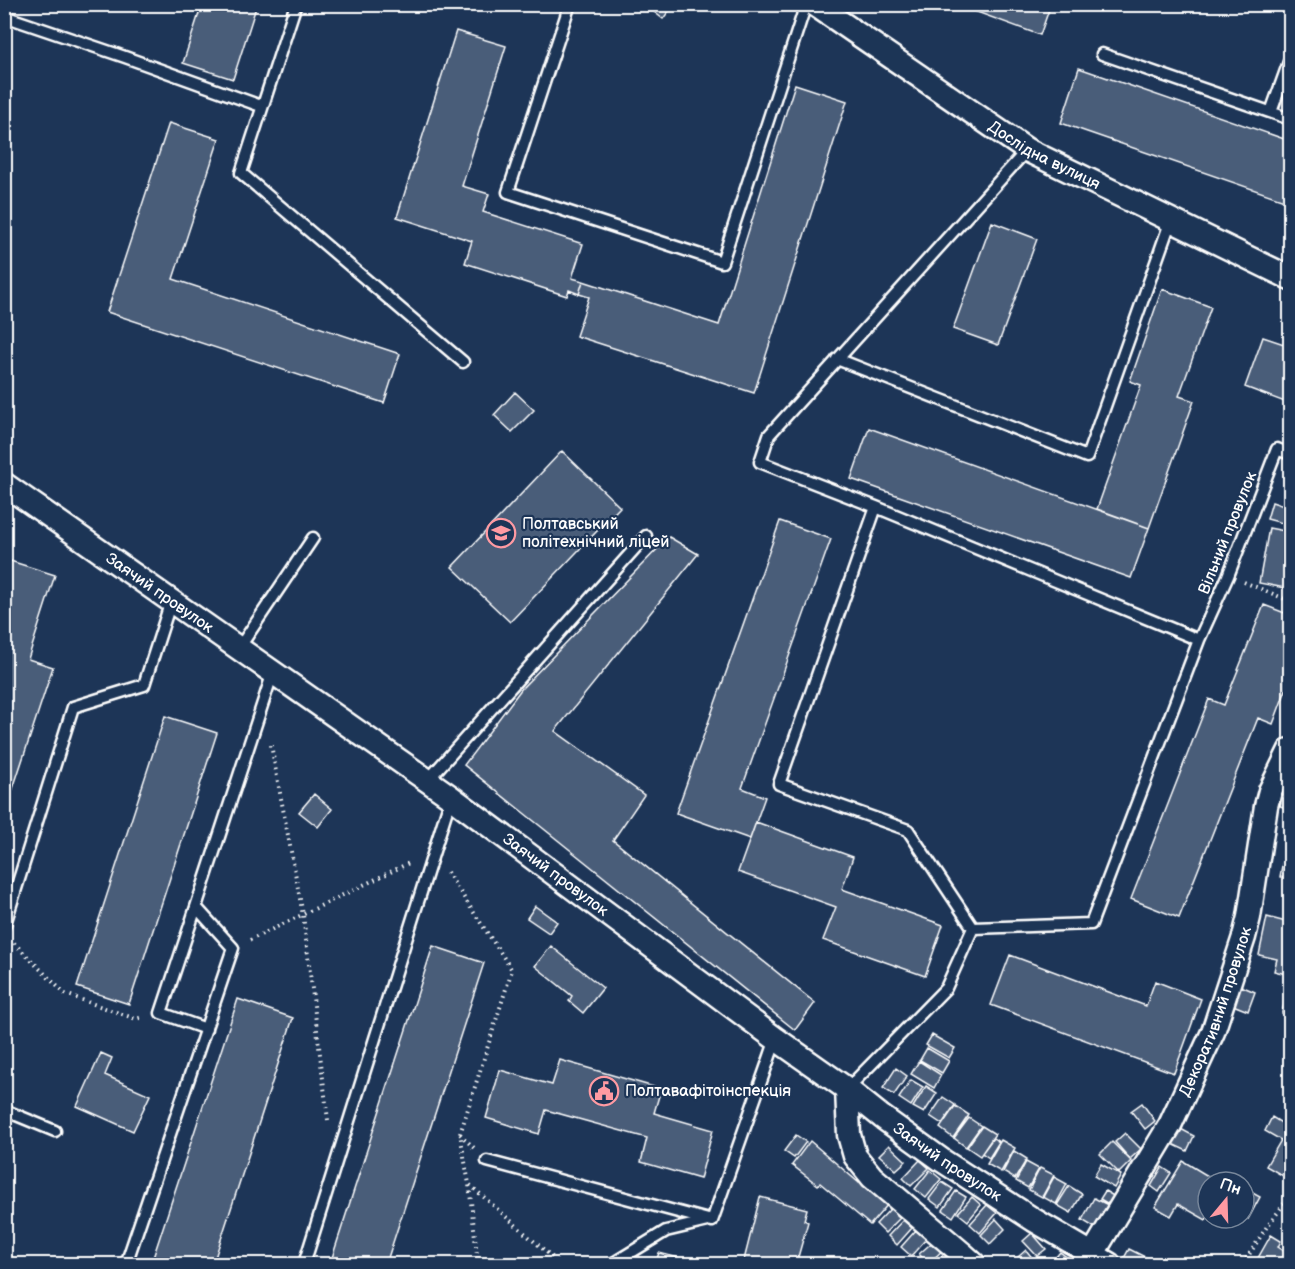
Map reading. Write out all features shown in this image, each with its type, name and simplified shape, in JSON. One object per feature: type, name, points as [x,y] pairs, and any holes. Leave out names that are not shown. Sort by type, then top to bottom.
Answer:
[{"type":"street","name":"Дослідна вулиця","points":[[814,4],[1027,150],[1290,278]]},
{"type":"street","name":"Заячий провулок","points":[[4,484],[451,797],[943,1161],[1100,1260]]},
{"type":"street","name":"Декоративний провулок","points":[[1100,1260],[1170,1125],[1213,1032],[1244,937],[1253,898],[1270,791],[1285,770],[1290,750]]},
{"type":"street","points":[[847,1089],[849,1134],[855,1156],[872,1177],[974,1264]]},
{"type":"lane","points":[[296,4],[241,173],[463,362]]},
{"type":"lane","points":[[570,4],[508,192],[722,262],[806,4]]},
{"type":"lane","points":[[4,16],[261,106]]},
{"type":"lane","points":[[1102,54],[1290,119]]},
{"type":"lane","points":[[1271,112],[1290,59]]},
{"type":"lane","points":[[1027,150],[769,435],[760,462],[876,507],[1199,640]]},
{"type":"lane","points":[[837,359],[1087,457],[1171,220]]},
{"type":"lane","name":"Вільний провулок","points":[[973,928],[1091,924],[1199,640],[1228,576],[1277,449],[1290,454]]},
{"type":"lane","points":[[847,1089],[946,988],[973,928],[908,830],[779,784],[876,507]]},
{"type":"lane","points":[[427,781],[646,536]]},
{"type":"lane","points":[[239,648],[313,538]]},
{"type":"lane","points":[[4,927],[73,707],[144,685],[171,601]]},
{"type":"lane","points":[[206,1029],[161,1013],[273,672]]},
{"type":"lane","points":[[304,1264],[451,797]]},
{"type":"lane","points":[[126,1264],[233,948],[196,907]]},
{"type":"lane","points":[[712,1221],[776,1039]]},
{"type":"lane","points":[[4,1110],[55,1131]]},
{"type":"lane","points":[[487,1161],[712,1221]]},
{"type":"lane","points":[[612,1264],[666,1231],[712,1221]]},
{"type":"path","points":[[1228,576],[1290,601]]},
{"type":"path","points":[[263,703],[303,915],[329,1124]]},
{"type":"path","points":[[233,948],[434,851],[512,969],[460,1134],[469,1185],[478,1264]]},
{"type":"path","points":[[12,942],[65,994],[136,1019],[161,1013]]},
{"type":"path","points":[[469,1185],[560,1264]]},
{"type":"path","points":[[1243,1264],[1290,1196]]},
{"type":"building","points":[[202,4],[257,4],[233,79],[183,63]]},
{"type":"building","points":[[644,4],[674,4],[663,19]]},
{"type":"building","points":[[955,4],[1051,4],[1040,35]]},
{"type":"building","points":[[456,31],[506,46],[462,186],[489,194],[483,212],[583,244],[572,278],[583,281],[579,294],[569,290],[567,296],[465,263],[472,241],[397,217]]},
{"type":"building","points":[[1079,68],[1290,141],[1290,202],[1061,123]]},
{"type":"building","points":[[795,84],[847,101],[754,393],[576,336],[589,297],[579,294],[583,281],[719,325]]},
{"type":"building","points":[[169,123],[219,139],[173,279],[400,354],[384,403],[107,312]]},
{"type":"building","points":[[992,222],[1037,239],[998,345],[953,329]]},
{"type":"building","points":[[1162,289],[1211,307],[1179,396],[1194,401],[1149,528],[1097,509],[1141,385],[1130,381]]},
{"type":"building","points":[[1263,337],[1290,346],[1290,404],[1245,387]]},
{"type":"building","points":[[515,392],[534,410],[512,432],[494,415]]},
{"type":"building","points":[[869,428],[1149,528],[1131,578],[851,479]]},
{"type":"building","points":[[562,451],[620,507],[510,622],[452,567]]},
{"type":"building","points":[[1272,502],[1290,508],[1290,525],[1267,519]]},
{"type":"building","points":[[780,521],[831,539],[742,788],[765,797],[750,839],[676,813]]},
{"type":"building","points":[[1269,528],[1290,532],[1290,558],[1285,588],[1259,583]]},
{"type":"building","points":[[669,537],[698,554],[555,731],[644,795],[613,840],[815,1003],[795,1030],[464,765],[522,688]]},
{"type":"building","points":[[4,559],[55,575],[28,659],[53,667],[4,816]]},
{"type":"building","points":[[1264,605],[1290,615],[1290,679],[1273,724],[1258,718],[1179,918],[1131,899],[1209,699],[1224,705]]},
{"type":"building","points":[[165,716],[217,733],[129,1004],[77,987]]},
{"type":"building","points":[[1286,783],[1290,784],[1290,809],[1280,806]]},
{"type":"building","points":[[314,794],[332,809],[318,827],[299,812]]},
{"type":"building","points":[[756,822],[853,857],[842,889],[943,925],[925,976],[823,940],[836,907],[738,872]]},
{"type":"building","points":[[1287,838],[1290,838],[1290,879],[1280,877]]},
{"type":"building","points":[[535,906],[557,922],[549,933],[527,918]]},
{"type":"building","points":[[1267,917],[1290,923],[1290,975],[1274,971],[1277,959],[1259,955]]},
{"type":"building","points":[[433,946],[484,963],[386,1264],[330,1264]]},
{"type":"building","points":[[551,946],[603,988],[583,1013],[569,1001],[572,996],[535,966]]},
{"type":"building","points":[[1010,955],[1146,1006],[1155,981],[1201,999],[1174,1073],[991,1005]]},
{"type":"building","points":[[1241,986],[1255,992],[1248,1011],[1233,1005]]},
{"type":"building","points":[[1287,991],[1290,992],[1290,1015],[1282,1013]]},
{"type":"building","points":[[238,999],[293,1018],[213,1264],[151,1264]]},
{"type":"building","points":[[932,1035],[955,1048],[949,1058],[926,1045]]},
{"type":"building","points":[[927,1048],[949,1061],[942,1073],[920,1060]]},
{"type":"building","points":[[101,1053],[112,1058],[105,1075],[150,1095],[133,1131],[77,1106]]},
{"type":"building","points":[[560,1060],[661,1089],[654,1113],[713,1130],[700,1179],[641,1162],[647,1138],[546,1110],[539,1134],[486,1118],[500,1070],[552,1085]]},
{"type":"building","points":[[919,1061],[941,1075],[934,1088],[911,1074]]},
{"type":"building","points":[[896,1068],[907,1076],[894,1095],[883,1088]]},
{"type":"building","points":[[911,1080],[923,1087],[911,1106],[899,1098]]},
{"type":"building","points":[[926,1086],[937,1093],[924,1113],[913,1107]]},
{"type":"building","points":[[943,1097],[955,1105],[942,1124],[930,1116]]},
{"type":"building","points":[[1142,1103],[1155,1121],[1145,1129],[1131,1111]]},
{"type":"building","points":[[955,1106],[969,1115],[953,1138],[940,1128]]},
{"type":"building","points":[[1290,1112],[1290,1171],[1285,1177],[1266,1166],[1281,1140],[1265,1131],[1272,1117],[1283,1124]]},
{"type":"building","points":[[969,1118],[981,1126],[966,1147],[954,1138]]},
{"type":"building","points":[[982,1126],[995,1134],[980,1156],[967,1147]]},
{"type":"building","points":[[1177,1127],[1194,1136],[1187,1151],[1170,1143]]},
{"type":"building","points":[[1125,1133],[1141,1149],[1130,1159],[1115,1142]]},
{"type":"building","points":[[796,1135],[806,1142],[794,1158],[784,1151]]},
{"type":"building","points":[[993,1138],[999,1142],[989,1158],[982,1153]]},
{"type":"building","points":[[1001,1140],[1015,1148],[1001,1172],[987,1164]]},
{"type":"building","points":[[810,1141],[858,1182],[861,1179],[889,1203],[870,1225],[820,1183],[818,1185],[792,1165]]},
{"type":"building","points":[[1112,1142],[1131,1161],[1119,1173],[1100,1154]]},
{"type":"building","points":[[889,1145],[906,1161],[896,1170],[879,1155]]},
{"type":"building","points":[[1014,1151],[1027,1159],[1015,1179],[1003,1172]]},
{"type":"building","points":[[920,1160],[929,1168],[911,1186],[903,1178]]},
{"type":"building","points":[[1183,1161],[1198,1170],[1196,1170],[1196,1214],[1178,1204],[1171,1216],[1155,1207]]},
{"type":"building","points":[[1026,1162],[1039,1169],[1028,1188],[1016,1181]]},
{"type":"building","points":[[1101,1164],[1121,1175],[1114,1188],[1094,1176]]},
{"type":"building","points":[[1162,1167],[1171,1173],[1159,1192],[1151,1186]]},
{"type":"building","points":[[1040,1168],[1054,1175],[1042,1197],[1029,1190]]},
{"type":"building","points":[[930,1170],[941,1179],[926,1198],[915,1189]]},
{"type":"building","points":[[1054,1177],[1067,1184],[1056,1204],[1043,1197]]},
{"type":"building","points":[[942,1182],[953,1189],[940,1207],[929,1199]]},
{"type":"building","points":[[1069,1186],[1082,1194],[1071,1213],[1057,1205]]},
{"type":"building","points":[[956,1191],[966,1197],[953,1217],[943,1210]]},
{"type":"building","points":[[1105,1191],[1117,1198],[1112,1206],[1100,1199]]},
{"type":"building","points":[[760,1197],[807,1209],[804,1220],[808,1222],[796,1264],[743,1264]]},
{"type":"building","points":[[972,1197],[981,1205],[968,1221],[958,1213]]},
{"type":"building","points":[[1094,1198],[1110,1206],[1097,1229],[1082,1220]]},
{"type":"building","points":[[987,1205],[997,1213],[980,1233],[970,1224]]},
{"type":"building","points":[[891,1208],[900,1218],[885,1233],[876,1224]]},
{"type":"building","points":[[996,1219],[1005,1229],[990,1244],[981,1235]]},
{"type":"building","points":[[903,1220],[912,1228],[897,1245],[888,1236]]},
{"type":"building","points":[[916,1230],[926,1239],[911,1256],[901,1247]]},
{"type":"building","points":[[1032,1233],[1046,1249],[1037,1256],[1023,1241]]},
{"type":"building","points":[[1271,1235],[1281,1241],[1278,1247],[1287,1253],[1279,1264],[1268,1264],[1258,1258]]},
{"type":"building","points":[[936,1239],[944,1249],[928,1264],[919,1254]]},
{"type":"building","points":[[1129,1249],[1149,1259],[1146,1264],[1130,1264],[1123,1260]]},
{"type":"building","points":[[1026,1250],[1034,1260],[1028,1264],[1010,1264]]},
{"type":"building","points":[[948,1251],[956,1261],[952,1264],[931,1264]]},
{"type":"building","points":[[1060,1252],[1070,1260],[1067,1264],[1050,1264]]},
{"type":"building","points":[[659,1253],[702,1264],[655,1264]]},
{"type":"place","name":"Полтавський політехнічний ліцей","points":[[501,533]]},
{"type":"place","name":"Полтавафітоінспекція","points":[[604,1091]]}]
